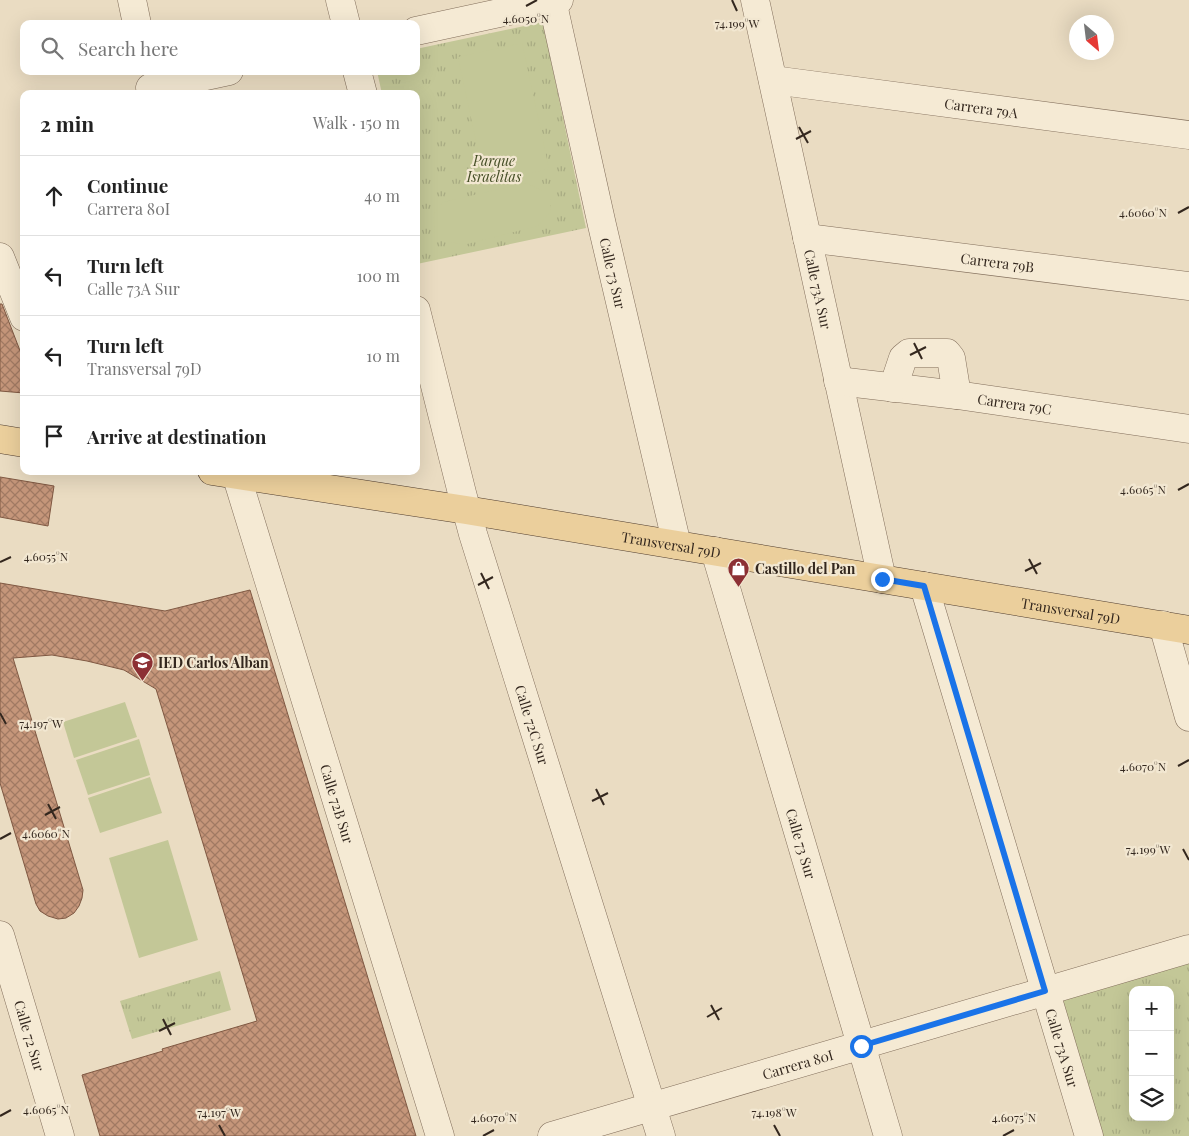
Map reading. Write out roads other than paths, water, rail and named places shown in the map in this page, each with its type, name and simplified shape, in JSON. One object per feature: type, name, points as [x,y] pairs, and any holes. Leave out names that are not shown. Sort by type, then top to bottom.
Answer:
[{"type":"main road","points":[[0,439],[20,442]]},
{"type":"main road","name":"Transversal 79D","points":[[246,475],[1176,627]]},
{"type":"street","points":[[132,0],[136,20]]},
{"type":"street","points":[[340,0],[345,20]]},
{"type":"street","points":[[420,30],[554,0]]},
{"type":"street","name":"Calle 73 Sur","points":[[554,0],[602,225],[677,545]]},
{"type":"street","name":"Calle 73A Sur","points":[[755,0],[882,579]]},
{"type":"street","points":[[149,84],[204,75]]},
{"type":"street","points":[[358,75],[362,90]]},
{"type":"street","name":"Carrera 79A","points":[[773,80],[1189,135]]},
{"type":"street","name":"Carrera 79B","points":[[807,238],[1189,286]]},
{"type":"street","points":[[0,256],[20,307]]},
{"type":"street","name":"Calle 72C Sur","points":[[420,326],[466,510],[661,1136]]},
{"type":"street","points":[[893,388],[904,358],[909,353],[947,354],[951,358],[957,395]]},
{"type":"street","name":"Carrera 79C","points":[[838,381],[957,395],[1189,429]]},
{"type":"street","name":"Calle 72B Sur","points":[[228,475],[440,1136]]},
{"type":"street","name":"Calle 73 Sur","points":[[715,551],[888,1136]]},
{"type":"street","name":"Calle 73A Sur","points":[[924,586],[1089,1136]]},
{"type":"street","points":[[1176,627],[1189,717]]},
{"type":"street","name":"Calle 72 Sur","points":[[0,935],[60,1136]]},
{"type":"street","name":"Carrera 80I","points":[[552,1136],[1189,949]]},
{"type":"place","name":"Castillo del Pan","points":[[739,587]]},
{"type":"place","name":"IED Carlos Alban","points":[[142,681]]},
{"type":"park label","name":"Parque Israelitas","points":[[494,168]]}]
